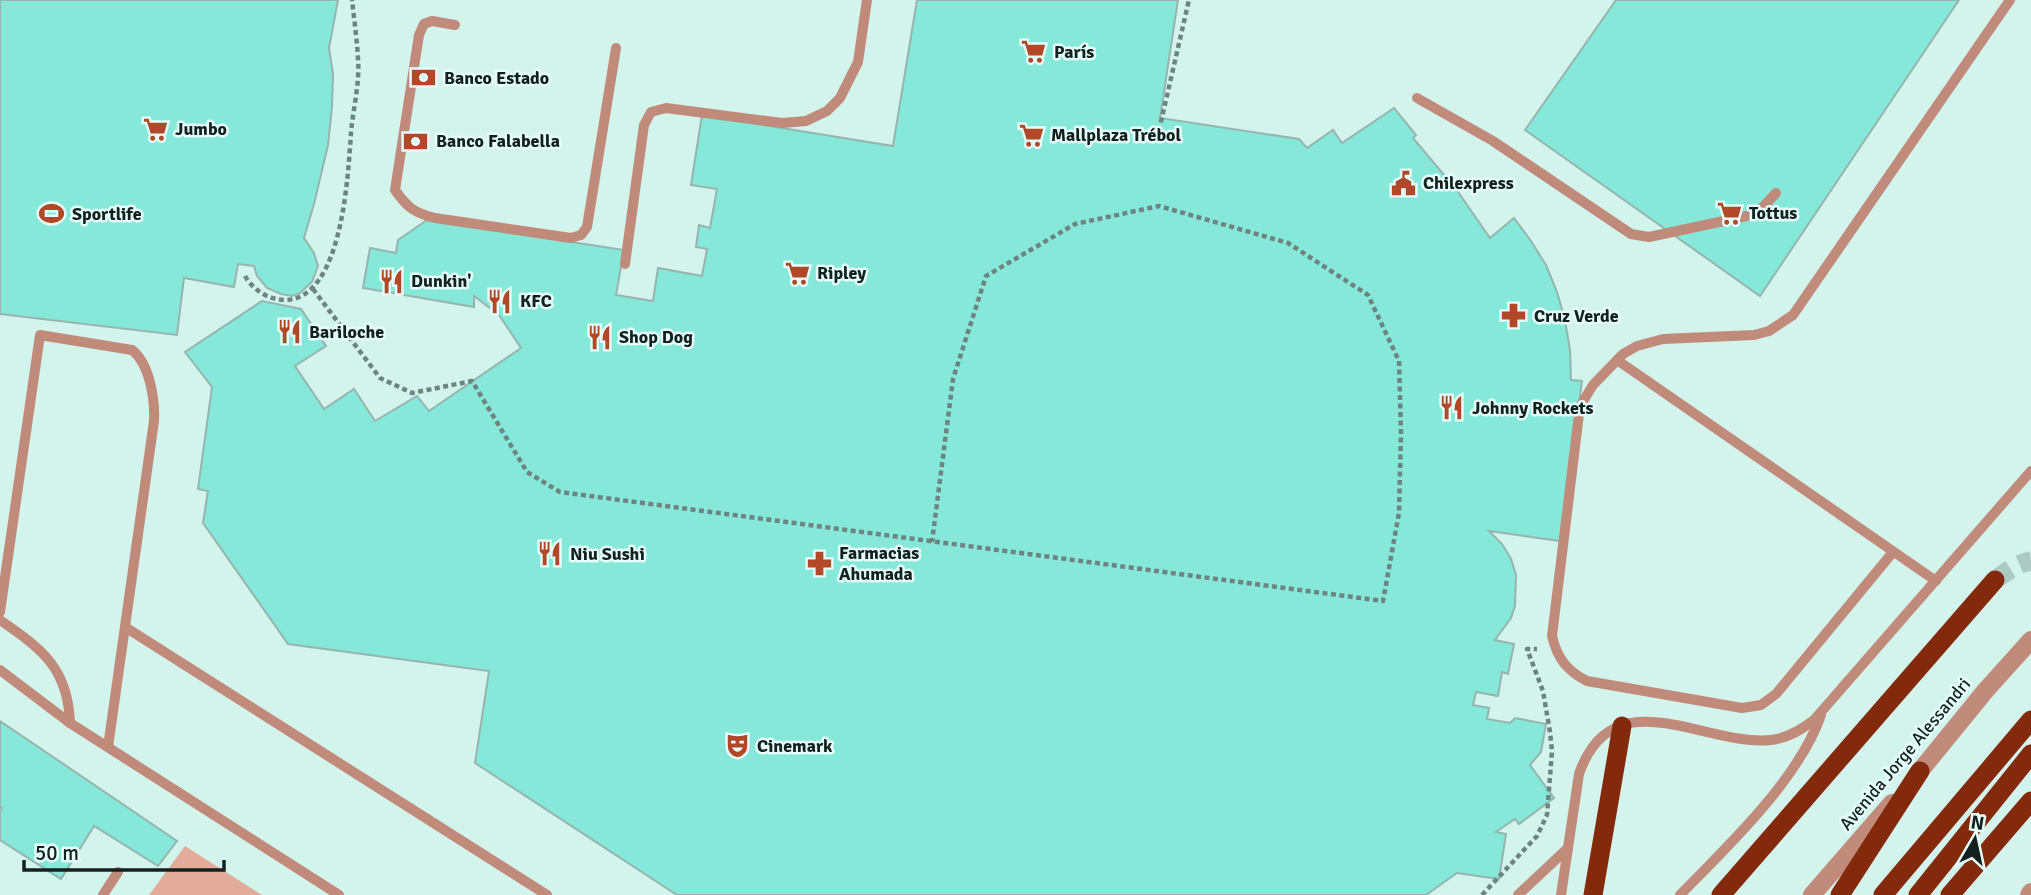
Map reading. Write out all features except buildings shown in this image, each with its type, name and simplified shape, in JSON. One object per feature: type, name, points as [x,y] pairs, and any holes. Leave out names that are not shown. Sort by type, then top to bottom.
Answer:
[{"type":"highway","points":[[1721,895],[1995,580]]},
{"type":"highway","points":[[1883,895],[2031,720]]},
{"type":"highway","points":[[1593,895],[1622,726]]},
{"type":"highway","points":[[1918,895],[2031,754]]},
{"type":"highway","points":[[1840,895],[1920,771]]},
{"type":"highway","points":[[1950,895],[2031,801]]},
{"type":"street","name":"Avenida Jorge Alessandri","points":[[1812,895],[2031,640]]},
{"type":"lane","points":[[625,264],[644,125],[651,112],[666,108],[782,123],[806,121],[827,111],[840,98],[858,62],[867,0]]},
{"type":"lane","points":[[1893,552],[1776,694],[1761,705],[1742,708],[1587,681],[1569,670],[1555,650],[1552,636],[1579,414],[1593,385],[1617,360],[1637,346],[1674,338],[1754,335],[1769,331],[1793,315],[2010,0]]},
{"type":"lane","points":[[455,25],[432,21],[424,24],[419,35],[395,190],[404,204],[418,214],[572,238],[581,235],[587,227],[616,48]]},
{"type":"lane","points":[[1417,97],[1493,141],[1632,234],[1649,237],[1747,216],[1763,207],[1776,192]]},
{"type":"lane","points":[[0,612],[40,335],[132,351],[140,356],[153,393],[154,421],[108,747]]},
{"type":"lane","points":[[1617,360],[1936,581]]},
{"type":"lane","points":[[1561,895],[1579,774],[1584,760],[1601,738],[1622,726],[1639,721],[1656,721],[1744,739],[1768,740],[1792,734],[1814,720],[2031,471]]},
{"type":"lane","points":[[0,620],[45,654],[57,669],[70,704],[70,723]]},
{"type":"lane","points":[[125,627],[547,895]]},
{"type":"lane","points":[[0,670],[70,723],[340,895]]},
{"type":"lane","points":[[1680,895],[1722,852],[1791,770],[1808,745],[1823,709]]},
{"type":"lane","points":[[1518,895],[1568,848]]},
{"type":"lane","points":[[103,895],[118,872]]},
{"type":"path","points":[[245,276],[258,291],[272,298],[286,300],[300,297],[313,289],[334,252],[348,171],[359,61],[352,0]]},
{"type":"path","points":[[1157,139],[1189,0]]},
{"type":"path","points":[[313,289],[380,378],[412,394],[472,382],[527,472],[560,492],[932,542],[1383,601],[1399,513],[1399,361],[1368,295],[1288,243],[1159,206],[1075,225],[986,276],[953,379],[932,542]]},
{"type":"path","points":[[1482,895],[1537,836],[1547,815],[1552,751],[1550,732],[1543,691],[1527,649],[1555,650]]},
{"type":"shaded area","points":[[185,846],[262,895],[149,895]]},
{"type":"tunnel","points":[[1995,580],[2016,566],[2031,561]]},
{"type":"place","name":"París","points":[[1034,52]]},
{"type":"place","name":"Banco Estado","points":[[424,78]]},
{"type":"place","name":"Jumbo","points":[[155,129]]},
{"type":"place","name":"Mallplaza Trébol","points":[[1031,135]]},
{"type":"place","name":"Banco Falabella","points":[[416,141]]},
{"type":"place","name":"Chilexpress","points":[[1403,183]]},
{"type":"place","name":"Tottus","points":[[1729,213]]},
{"type":"place","name":"Sportlife","points":[[52,214]]},
{"type":"place","name":"Ripley","points":[[797,273]]},
{"type":"place","name":"Dunkin'","points":[[391,281]]},
{"type":"place","name":"KFC","points":[[500,301]]},
{"type":"place","name":"Cruz Verde","points":[[1514,316]]},
{"type":"place","name":"Bariloche","points":[[289,332]]},
{"type":"place","name":"Shop Dog","points":[[599,337]]},
{"type":"place","name":"Johnny Rockets","points":[[1452,408]]},
{"type":"place","name":"Niu Sushi","points":[[550,554]]},
{"type":"place","name":"Farmacias Ahumada","points":[[819,563]]},
{"type":"place","name":"Cinemark","points":[[737,746]]}]
